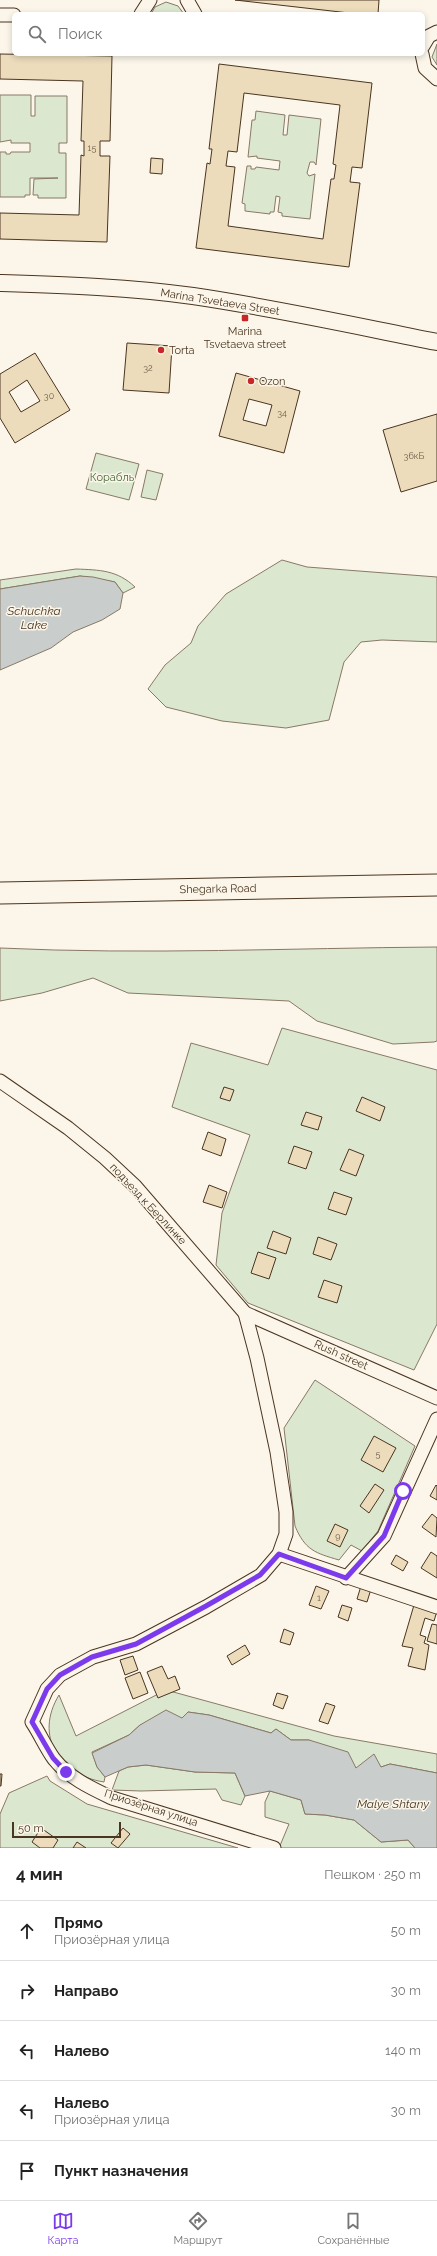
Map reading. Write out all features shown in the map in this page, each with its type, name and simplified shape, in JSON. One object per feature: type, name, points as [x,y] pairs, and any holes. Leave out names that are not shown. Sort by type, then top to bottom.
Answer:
[{"type":"main road","name":"Shegarka Road","points":[[0,893],[437,885]]},
{"type":"street","points":[[142,12],[150,0]]},
{"type":"street","points":[[187,0],[194,12]]},
{"type":"street","points":[[0,15],[12,16]]},
{"type":"street","points":[[425,43],[429,36],[437,32]]},
{"type":"street","points":[[422,56],[425,68],[437,79]]},
{"type":"street","name":"Marina Tsvetaeva Street","points":[[0,283],[130,290],[192,296],[249,305],[437,342]]},
{"type":"street","name":"подъезд к Берлинке","points":[[0,1081],[68,1128],[135,1186],[245,1313]]},
{"type":"street","points":[[245,1313],[257,1358],[277,1452],[286,1512],[286,1534],[279,1554],[346,1578],[437,1607]]},
{"type":"street","name":"Rush street","points":[[245,1313],[437,1398]]},
{"type":"street","points":[[346,1578],[384,1536],[437,1419]]},
{"type":"street","name":"Приозёрная улица","points":[[274,1848],[112,1798],[92,1788],[66,1772],[53,1758],[32,1722],[47,1689],[60,1675],[92,1657],[136,1644],[206,1606],[260,1575],[279,1554]]},
{"type":"green space","points":[[166,2],[178,6],[182,12],[152,12],[155,7]]},
{"type":"green space","points":[[437,44],[437,65],[432,57]]},
{"type":"green space","points":[[0,95],[31,95],[31,116],[35,116],[35,96],[67,96],[67,143],[59,143],[59,153],[66,153],[66,198],[38,198],[38,195],[33,195],[34,179],[58,178],[30,178],[30,195],[25,195],[25,197],[0,197],[0,152],[10,154],[11,152],[30,152],[30,143],[11,143],[11,140],[0,142]]},
{"type":"green space","points":[[256,111],[285,115],[283,135],[287,135],[289,115],[321,119],[316,165],[314,162],[310,162],[307,173],[309,176],[315,174],[310,219],[282,216],[282,213],[278,212],[280,197],[276,196],[274,212],[270,212],[270,214],[245,211],[245,204],[242,203],[247,166],[251,166],[251,169],[255,169],[256,167],[279,170],[280,161],[257,158],[257,156],[248,157],[252,120],[255,120]]},
{"type":"green space","name":"Корабль","points":[[96,453],[139,464],[129,500],[86,489]]},
{"type":"green space","points":[[147,470],[163,474],[156,500],[141,497]]},
{"type":"green space","points":[[282,560],[307,567],[437,577],[437,642],[382,640],[361,642],[344,662],[329,720],[286,728],[222,721],[166,707],[148,689],[165,665],[191,643],[198,626],[226,594]]},
{"type":"green space","points":[[76,569],[115,574],[122,577],[135,587],[123,593],[115,582],[80,576],[0,589],[0,580]]},
{"type":"green space","points":[[437,947],[437,1041],[434,1042],[393,1044],[317,1021],[289,1001],[128,993],[93,978],[42,993],[0,1001],[0,948],[164,951]]},
{"type":"green space","points":[[282,1028],[437,1070],[437,1324],[414,1370],[248,1303],[216,1265],[222,1213],[250,1135],[172,1107],[191,1043],[268,1065]]},
{"type":"green space","points":[[315,1380],[415,1446],[378,1531],[362,1551],[351,1545],[339,1560],[323,1555],[312,1549],[303,1540],[295,1526],[284,1428]]},
{"type":"green space","points":[[166,1690],[334,1736],[437,1754],[437,1773],[390,1764],[381,1767],[356,1768],[309,1740],[291,1740],[276,1729],[271,1733],[209,1715],[188,1712],[182,1718],[140,1725],[129,1735],[92,1752],[97,1767],[105,1777],[104,1782],[88,1778],[74,1771],[63,1762],[55,1751],[50,1739],[49,1725],[52,1710],[59,1695],[76,1736]]},
{"type":"green space","points":[[146,1765],[195,1772],[235,1773],[245,1796],[241,1805],[222,1800],[216,1789],[141,1791],[112,1790],[119,1771],[128,1767]]},
{"type":"green space","points":[[47,1776],[50,1781],[87,1804],[238,1848],[0,1848],[0,1814],[9,1793]]},
{"type":"green space","points":[[270,1791],[301,1800],[305,1814],[325,1815],[354,1820],[381,1842],[408,1840],[415,1848],[279,1848],[289,1824],[265,1817],[265,1802]]},
{"type":"water","name":"Schuchka Lake","points":[[80,576],[93,577],[115,582],[123,593],[120,609],[102,620],[73,632],[51,648],[0,670],[0,589]]},
{"type":"water","name":"Malye Shtany","points":[[166,1710],[182,1718],[188,1712],[209,1715],[271,1733],[276,1729],[291,1740],[309,1740],[348,1752],[356,1768],[374,1754],[381,1767],[390,1764],[437,1773],[437,1848],[415,1848],[408,1840],[381,1842],[354,1820],[325,1815],[305,1814],[301,1800],[270,1791],[245,1796],[235,1773],[195,1772],[146,1765],[128,1767],[105,1777],[97,1767],[92,1753],[129,1735],[140,1725]]},
{"type":"building","points":[[235,0],[379,0],[378,12],[340,12]]},
{"type":"building","points":[[0,54],[12,54],[12,56],[112,56],[110,141],[100,141],[100,156],[110,156],[107,242],[0,239],[0,213],[79,215],[81,155],[84,156],[84,141],[81,141],[83,81],[0,79]]},
{"type":"building","points":[[219,64],[372,83],[362,168],[352,167],[350,182],[360,183],[349,267],[196,248],[207,163],[210,164],[212,149],[209,149]],"holes":[[[244,93],[340,105],[333,164],[336,165],[334,179],[331,179],[323,239],[228,226],[235,167],[226,166],[228,151],[237,152]]]},
{"type":"building","points":[[151,158],[163,159],[162,174],[150,173]]},
{"type":"building","points":[[127,343],[172,346],[169,393],[123,390]]},
{"type":"building","points":[[35,353],[70,410],[15,443],[0,418],[0,374]],"holes":[[[27,380],[40,401],[21,412],[9,392]]]},
{"type":"building","points":[[236,373],[300,391],[284,453],[219,436]],"holes":[[[249,399],[272,405],[266,426],[243,420]]]},
{"type":"building","points":[[437,414],[437,481],[401,492],[383,430]]},
{"type":"building","points":[[224,1087],[234,1090],[230,1101],[220,1098]]},
{"type":"building","points":[[362,1097],[385,1107],[380,1121],[356,1111]]},
{"type":"building","points":[[306,1112],[322,1117],[318,1130],[301,1125]]},
{"type":"building","points":[[208,1132],[226,1139],[221,1156],[202,1149]]},
{"type":"building","points":[[294,1146],[312,1152],[306,1169],[288,1163]]},
{"type":"building","points":[[349,1149],[364,1155],[356,1176],[340,1170]]},
{"type":"building","points":[[209,1185],[227,1192],[222,1208],[203,1202]]},
{"type":"building","points":[[334,1192],[352,1198],[346,1215],[328,1209]]},
{"type":"building","points":[[273,1231],[291,1238],[286,1254],[267,1248]]},
{"type":"building","points":[[318,1237],[337,1244],[331,1260],[313,1254]]},
{"type":"building","points":[[258,1252],[276,1258],[269,1279],[251,1273]]},
{"type":"building","points":[[324,1280],[342,1286],[337,1303],[318,1297]]},
{"type":"building","points":[[374,1436],[396,1448],[383,1472],[361,1460]]},
{"type":"building","points":[[375,1484],[384,1490],[369,1513],[360,1506]]},
{"type":"building","points":[[436,1485],[437,1486],[437,1500],[430,1496]]},
{"type":"building","points":[[432,1514],[437,1518],[436,1537],[422,1527]]},
{"type":"building","points":[[335,1524],[348,1530],[340,1547],[327,1541]]},
{"type":"building","points":[[431,1552],[437,1556],[437,1578],[421,1568]]},
{"type":"building","points":[[396,1555],[408,1562],[403,1571],[391,1564]]},
{"type":"building","points":[[316,1586],[329,1591],[321,1609],[309,1605]]},
{"type":"building","points":[[361,1586],[371,1589],[367,1602],[357,1599]]},
{"type":"building","points":[[342,1605],[352,1608],[348,1621],[338,1617]]},
{"type":"building","points":[[414,1605],[437,1611],[434,1621],[425,1618],[420,1635],[426,1637],[424,1643],[429,1645],[425,1670],[408,1666],[413,1648],[402,1646]]},
{"type":"building","points":[[432,1624],[437,1625],[437,1644],[427,1641]]},
{"type":"building","points":[[284,1629],[294,1633],[290,1645],[280,1642]]},
{"type":"building","points":[[245,1645],[250,1654],[232,1665],[227,1656]]},
{"type":"building","points":[[133,1656],[138,1670],[125,1675],[120,1660]]},
{"type":"building","points":[[162,1666],[168,1679],[175,1676],[180,1689],[158,1698],[147,1672]]},
{"type":"building","points":[[140,1672],[148,1693],[133,1699],[125,1678]]},
{"type":"building","points":[[277,1693],[288,1696],[283,1709],[273,1705]]},
{"type":"building","points":[[326,1703],[335,1706],[328,1724],[319,1721]]},
{"type":"building","points":[[0,1774],[2,1774],[1,1786],[0,1786]]},
{"type":"building","points":[[41,1828],[58,1840],[53,1848],[40,1848],[32,1842]]},
{"type":"building","points":[[123,1828],[130,1834],[118,1848],[111,1843]]},
{"type":"building","points":[[77,1842],[86,1848],[73,1848]]},
{"type":"place","name":"Marina Tsvetaeva street","points":[[245,318]]},
{"type":"place","name":"Torta","points":[[161,350]]},
{"type":"place","name":"Ozon","points":[[251,381]]},
{"type":"route","points":[[66,1772],[53,1758],[32,1722],[47,1689],[60,1675],[92,1657],[136,1644],[206,1606],[260,1575],[279,1554],[346,1578],[384,1536],[403,1491]]}]
